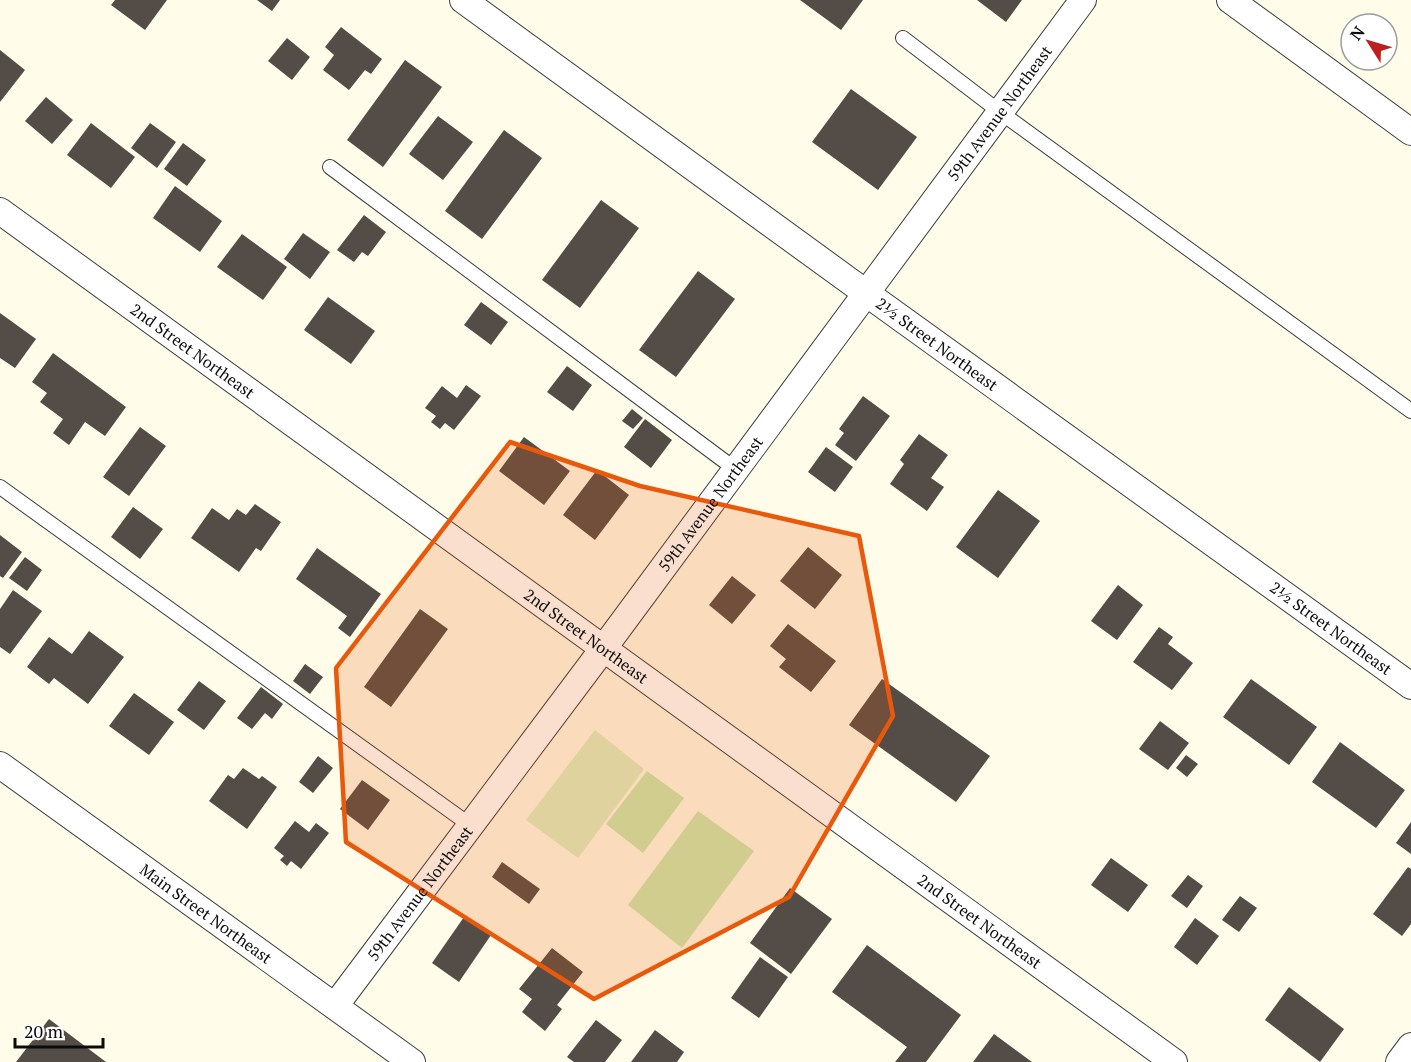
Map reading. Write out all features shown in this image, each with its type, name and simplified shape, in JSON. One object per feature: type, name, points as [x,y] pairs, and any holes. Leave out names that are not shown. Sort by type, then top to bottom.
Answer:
[{"type":"street","name":"2½ Street Northeast","points":[[463,0],[1411,686]]},
{"type":"street","name":"59th Avenue Northeast","points":[[335,1006],[603,649],[1083,0]]},
{"type":"street","points":[[1230,0],[1411,132]]},
{"type":"street","name":"2nd Street Northeast","points":[[0,211],[1174,1062]]},
{"type":"street","name":"Main Street Northeast","points":[[0,765],[412,1062]]},
{"type":"street","points":[[1400,1062],[1411,1046]]},
{"type":"lane","points":[[903,39],[999,112],[1411,411]]},
{"type":"lane","points":[[330,167],[735,469]]},
{"type":"lane","points":[[0,487],[470,825]]},
{"type":"highlighted area","points":[[510,442],[640,486],[859,536],[893,716],[789,897],[594,999],[346,842],[336,668]]},
{"type":"green space","points":[[595,730],[644,769],[578,858],[526,820]]},
{"type":"green space","points":[[647,771],[684,798],[643,853],[606,824]]},
{"type":"green space","points":[[698,811],[754,851],[682,948],[628,905]]},
{"type":"building","points":[[115,0],[167,0],[145,30],[111,5]]},
{"type":"building","points":[[257,0],[280,0],[272,11]]},
{"type":"building","points":[[800,0],[863,0],[841,30]]},
{"type":"building","points":[[977,0],[1022,0],[1006,22]]},
{"type":"building","points":[[341,27],[382,59],[371,74],[365,70],[349,90],[323,70],[334,55],[325,47]]},
{"type":"building","points":[[287,38],[310,57],[292,80],[268,61]]},
{"type":"building","points":[[0,50],[25,70],[0,102]]},
{"type":"building","points":[[405,60],[442,87],[383,167],[347,140]]},
{"type":"building","points":[[851,89],[917,137],[878,190],[812,142]]},
{"type":"building","points":[[46,97],[73,120],[52,144],[25,121]]},
{"type":"building","points":[[438,116],[473,142],[443,180],[409,154]]},
{"type":"building","points":[[91,123],[135,157],[111,188],[67,155]]},
{"type":"building","points":[[150,123],[176,142],[157,168],[131,148]]},
{"type":"building","points":[[504,130],[542,158],[482,239],[445,211]]},
{"type":"building","points":[[183,143],[206,160],[187,186],[164,169]]},
{"type":"building","points":[[175,186],[222,221],[200,252],[153,218]]},
{"type":"building","points":[[601,200],[639,228],[580,308],[542,280]]},
{"type":"building","points":[[364,215],[386,232],[368,256],[362,252],[354,262],[337,250]]},
{"type":"building","points":[[303,233],[330,252],[310,279],[284,259]]},
{"type":"building","points":[[242,234],[287,267],[263,300],[217,267]]},
{"type":"building","points":[[698,271],[735,299],[676,377],[639,350]]},
{"type":"building","points":[[328,297],[375,331],[351,364],[304,330]]},
{"type":"building","points":[[481,302],[508,322],[491,345],[464,325]]},
{"type":"building","points":[[0,313],[36,339],[15,368],[0,358]]},
{"type":"building","points":[[53,353],[126,407],[105,436],[85,422],[69,445],[53,433],[63,419],[40,402],[47,393],[32,382]]},
{"type":"building","points":[[567,366],[592,385],[573,411],[547,392]]},
{"type":"building","points":[[466,385],[481,396],[454,430],[445,423],[440,429],[431,422],[436,416],[425,408],[442,386],[457,398]]},
{"type":"building","points":[[863,396],[890,416],[856,461],[835,445],[844,433],[839,429]]},
{"type":"building","points":[[632,409],[643,418],[633,429],[622,421]]},
{"type":"building","points":[[645,419],[672,440],[651,468],[624,447]]},
{"type":"building","points":[[140,427],[166,446],[129,496],[103,477]]},
{"type":"building","points":[[919,434],[948,455],[931,478],[944,487],[927,511],[890,484],[904,464],[900,460]]},
{"type":"building","points":[[524,437],[570,471],[544,505],[499,471]]},
{"type":"building","points":[[826,447],[853,467],[835,492],[808,472]]},
{"type":"building","points":[[597,470],[629,495],[595,540],[563,515]]},
{"type":"building","points":[[998,490],[1040,521],[998,578],[956,547]]},
{"type":"building","points":[[255,504],[281,522],[261,551],[256,548],[239,572],[191,538],[212,508],[229,520],[237,509],[246,515]]},
{"type":"building","points":[[133,507],[163,529],[140,559],[111,537]]},
{"type":"building","points":[[0,535],[22,552],[3,578],[0,576]]},
{"type":"building","points":[[808,547],[842,575],[815,609],[780,581]]},
{"type":"building","points":[[317,548],[381,594],[350,637],[338,628],[347,616],[296,579]]},
{"type":"building","points":[[25,557],[42,570],[27,591],[9,578]]},
{"type":"building","points":[[732,576],[756,595],[732,624],[709,605]]},
{"type":"building","points":[[1118,585],[1143,605],[1117,640],[1091,621]]},
{"type":"building","points":[[13,590],[42,611],[10,654],[0,647],[0,609]]},
{"type":"building","points":[[420,609],[448,629],[391,707],[364,687]]},
{"type":"building","points":[[788,624],[836,661],[811,692],[779,667],[786,659],[770,646]]},
{"type":"building","points":[[1159,627],[1173,637],[1168,644],[1193,663],[1172,690],[1133,662]]},
{"type":"building","points":[[89,631],[124,657],[88,704],[54,678],[49,684],[27,667],[49,637],[72,654]]},
{"type":"building","points":[[305,664],[323,677],[310,694],[293,681]]},
{"type":"building","points":[[882,679],[990,756],[956,802],[849,725]]},
{"type":"building","points":[[1251,679],[1317,727],[1289,765],[1223,717]]},
{"type":"building","points":[[199,681],[226,701],[204,730],[177,710]]},
{"type":"building","points":[[261,687],[283,704],[272,719],[265,713],[252,729],[237,718]]},
{"type":"building","points":[[134,693],[174,722],[149,755],[109,726]]},
{"type":"building","points":[[1160,721],[1189,743],[1168,770],[1139,749]]},
{"type":"building","points":[[1340,742],[1405,790],[1376,828],[1312,782]]},
{"type":"building","points":[[1186,755],[1198,764],[1187,777],[1176,768]]},
{"type":"building","points":[[318,756],[333,768],[313,793],[299,782]]},
{"type":"building","points":[[243,768],[259,779],[262,776],[277,787],[247,829],[209,801],[228,775],[234,779]]},
{"type":"building","points":[[362,780],[390,800],[368,830],[340,809]]},
{"type":"building","points":[[295,821],[309,832],[316,823],[329,833],[301,869],[291,861],[287,866],[280,860],[284,856],[274,848]]},
{"type":"building","points":[[1411,822],[1411,854],[1396,843]]},
{"type":"building","points":[[1111,858],[1148,885],[1128,912],[1091,885]]},
{"type":"building","points":[[502,862],[540,889],[529,904],[492,877]]},
{"type":"building","points":[[1408,867],[1411,869],[1411,924],[1402,936],[1373,914]]},
{"type":"building","points":[[1188,875],[1203,886],[1187,908],[1171,896]]},
{"type":"building","points":[[790,888],[832,919],[791,974],[750,943]]},
{"type":"building","points":[[1240,896],[1257,908],[1239,932],[1222,920]]},
{"type":"building","points":[[464,917],[491,935],[459,982],[432,963]]},
{"type":"building","points":[[1195,918],[1219,936],[1197,965],[1174,947]]},
{"type":"building","points":[[867,945],[961,1015],[926,1062],[895,1062],[907,1047],[832,992]]},
{"type":"building","points":[[552,948],[583,972],[557,1005],[562,1009],[545,1031],[522,1012],[532,999],[519,989]]},
{"type":"building","points":[[760,957],[788,977],[759,1018],[731,998]]},
{"type":"building","points":[[1289,987],[1344,1029],[1320,1062],[1265,1020]]},
{"type":"building","points":[[49,1019],[106,1062],[16,1062]]},
{"type":"building","points":[[596,1020],[622,1040],[605,1062],[574,1062],[567,1057]]},
{"type":"building","points":[[655,1030],[684,1052],[677,1062],[631,1062]]},
{"type":"building","points":[[994,1034],[1032,1062],[973,1062]]}]
